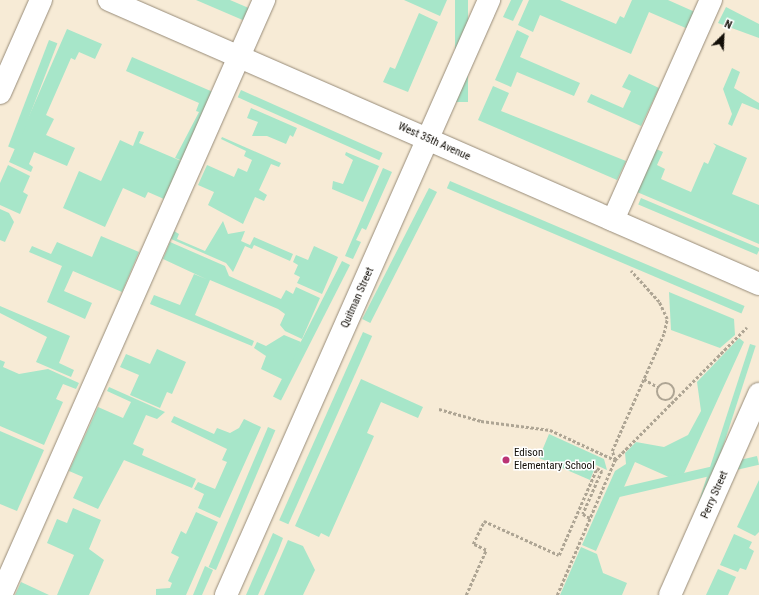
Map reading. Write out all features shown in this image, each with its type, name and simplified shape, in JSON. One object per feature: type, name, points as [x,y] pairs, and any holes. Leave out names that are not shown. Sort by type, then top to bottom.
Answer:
[{"type":"street","points":[[0,93],[41,0]]},
{"type":"street","name":"West 35th Avenue","points":[[109,0],[759,284]]},
{"type":"street","points":[[1,595],[264,0]]},
{"type":"street","name":"Quitman Street","points":[[226,595],[489,0]]},
{"type":"street","points":[[613,220],[710,0]]},
{"type":"street","name":"Perry Street","points":[[670,595],[759,394]]},
{"type":"path","points":[[615,460],[612,451],[644,379],[667,319],[659,302],[631,270]]},
{"type":"path","points":[[557,595],[615,460],[674,398],[747,326]]},
{"type":"path","points":[[644,379],[658,387],[671,384],[674,389],[674,398]]},
{"type":"path","points":[[658,387],[659,399],[668,401],[674,398]]},
{"type":"path","points":[[439,409],[481,421],[550,430],[615,460]]},
{"type":"path","points":[[466,595],[486,550],[473,544],[484,522],[559,555],[597,468],[602,471],[583,514],[590,518]]},
{"type":"green space","points":[[196,0],[230,0],[251,9],[245,21]]},
{"type":"green space","points":[[404,0],[447,0],[440,16]]},
{"type":"green space","points":[[455,0],[468,0],[468,102],[455,102]]},
{"type":"green space","points":[[511,0],[523,0],[513,21],[503,17]]},
{"type":"green space","points":[[529,0],[560,0],[616,24],[620,16],[624,18],[632,0],[668,0],[695,12],[688,29],[649,12],[631,54],[540,15],[533,32],[518,25]]},
{"type":"green space","points":[[726,7],[759,24],[759,38],[718,23]]},
{"type":"green space","points":[[419,13],[438,22],[408,92],[383,82],[390,67],[395,69]]},
{"type":"green space","points":[[67,29],[102,44],[95,59],[79,52],[75,60],[71,58],[46,115],[54,119],[46,135],[75,148],[67,166],[34,152],[29,164],[33,167],[31,172],[9,162]]},
{"type":"green space","points":[[517,30],[529,36],[520,57],[580,83],[574,96],[517,72],[511,87],[495,80]]},
{"type":"green space","points":[[49,40],[57,43],[17,150],[8,146]]},
{"type":"green space","points":[[132,57],[213,92],[183,161],[175,158],[199,112],[196,111],[199,103],[126,71]]},
{"type":"green space","points":[[732,68],[740,72],[734,88],[759,103],[759,110],[742,103],[732,126],[728,124],[732,114],[723,89]]},
{"type":"green space","points":[[629,74],[659,88],[641,126],[587,102],[591,94],[623,108],[631,91],[622,87]]},
{"type":"green space","points":[[493,86],[509,93],[501,111],[626,161],[617,180],[478,120]]},
{"type":"green space","points":[[241,90],[383,153],[379,160],[238,97]]},
{"type":"green space","points":[[251,108],[297,128],[293,137],[290,135],[286,144],[267,136],[252,136],[258,122],[247,118]]},
{"type":"green space","points":[[139,131],[144,132],[139,143],[181,161],[164,199],[148,192],[145,198],[123,188],[105,227],[63,208],[79,171],[101,181],[120,140],[133,146]]},
{"type":"green space","points":[[222,137],[281,163],[279,167],[271,164],[259,190],[267,195],[264,201],[255,197],[243,224],[208,205],[214,192],[198,185],[207,165],[234,177],[238,168],[247,172],[252,160],[244,156],[246,151],[221,139]]},
{"type":"green space","points":[[713,143],[747,158],[732,194],[759,205],[759,244],[637,192],[656,149],[663,152],[657,165],[665,169],[661,179],[691,192],[704,162],[708,164],[716,146]]},
{"type":"green space","points":[[346,152],[379,166],[363,202],[332,189],[333,181],[343,184],[353,160],[345,155]]},
{"type":"green space","points":[[8,165],[30,176],[23,192],[28,195],[20,214],[0,205],[0,183]]},
{"type":"green space","points":[[383,168],[392,172],[366,230],[362,228],[356,240],[361,242],[353,259],[345,256]]},
{"type":"green space","points":[[450,181],[745,306],[741,313],[447,188]]},
{"type":"green space","points":[[429,188],[437,192],[370,323],[362,319]]},
{"type":"green space","points":[[641,198],[759,248],[757,255],[638,204]]},
{"type":"green space","points":[[0,209],[9,213],[14,222],[5,242],[0,240]]},
{"type":"green space","points":[[223,221],[228,234],[245,231],[241,241],[250,245],[254,237],[293,254],[290,261],[254,245],[252,249],[245,246],[233,272],[226,263],[171,239],[174,231],[179,234],[177,239],[205,251]]},
{"type":"green space","points":[[101,236],[139,252],[122,292],[73,271],[64,291],[92,303],[85,319],[47,302],[62,266],[29,252],[32,246],[51,254],[57,242],[92,257]]},
{"type":"green space","points":[[170,242],[225,266],[229,276],[281,299],[286,290],[293,294],[296,287],[320,298],[302,339],[285,331],[280,325],[285,314],[278,309],[210,280],[195,315],[254,341],[252,346],[150,304],[154,295],[180,305],[194,274],[206,279],[163,259]]},
{"type":"green space","points":[[314,246],[338,257],[322,294],[297,283],[300,277],[294,274],[298,265],[293,262],[296,255],[308,260]]},
{"type":"green space","points":[[342,261],[350,265],[281,401],[273,396]]},
{"type":"green space","points":[[669,292],[734,319],[735,335],[720,348],[671,330]]},
{"type":"green space","points":[[0,306],[70,336],[59,363],[74,370],[71,377],[36,362],[47,337],[0,313]]},
{"type":"green space","points":[[363,332],[372,336],[288,524],[279,520]]},
{"type":"green space","points":[[284,335],[301,342],[284,380],[261,369],[266,356],[254,348],[257,342],[266,346]]},
{"type":"green space","points":[[739,338],[744,342],[680,482],[635,462],[596,551],[582,545],[615,471],[626,464],[625,453],[636,442],[664,447],[688,435],[701,411],[697,382]]},
{"type":"green space","points":[[750,344],[756,346],[675,595],[668,595]]},
{"type":"green space","points":[[157,349],[186,362],[172,394],[167,392],[160,408],[130,395],[139,375],[120,367],[126,354],[150,364]]},
{"type":"green space","points":[[0,360],[5,362],[3,367],[19,374],[48,369],[79,383],[76,389],[63,384],[56,399],[63,402],[44,445],[0,426]]},
{"type":"green space","points":[[361,379],[423,407],[418,418],[381,402],[367,433],[374,436],[329,537],[321,533],[319,537],[295,526]]},
{"type":"green space","points":[[109,387],[165,412],[157,419],[146,415],[133,444],[144,449],[142,455],[196,479],[192,488],[124,460],[98,509],[73,498],[83,477],[69,471],[98,407],[123,418],[131,402],[107,391]]},
{"type":"green space","points":[[174,416],[214,434],[217,428],[230,433],[239,428],[244,419],[261,427],[220,518],[198,508],[204,494],[194,489],[198,482],[215,489],[227,462],[222,460],[227,449],[171,422]]},
{"type":"green space","points":[[268,427],[275,430],[216,570],[209,567]]},
{"type":"green space","points":[[0,431],[44,450],[17,511],[0,504]]},
{"type":"green space","points":[[549,434],[604,459],[607,470],[596,465],[590,480],[539,458]]},
{"type":"green space","points":[[757,456],[759,465],[611,499],[609,490]]},
{"type":"green space","points":[[759,480],[759,532],[755,536],[737,527]]},
{"type":"green space","points":[[73,508],[101,520],[89,549],[104,560],[89,595],[57,595],[74,555],[47,543],[57,519],[67,523]]},
{"type":"green space","points":[[196,512],[218,522],[186,595],[156,595],[156,589],[170,588],[172,583],[168,581],[179,557],[171,553],[181,531],[186,534]]},
{"type":"green space","points":[[273,533],[283,538],[278,551],[258,595],[246,595]]},
{"type":"green space","points":[[734,534],[752,542],[749,548],[754,551],[746,570],[740,568],[738,572],[720,565]]},
{"type":"green space","points":[[288,540],[303,546],[315,570],[303,595],[264,595]]},
{"type":"green space","points":[[581,547],[597,554],[603,573],[627,583],[622,595],[560,595]]},
{"type":"green space","points":[[205,566],[213,570],[202,595],[193,595]]},
{"type":"green space","points":[[718,569],[736,577],[728,595],[706,595]]},
{"type":"green space","points":[[21,582],[49,595],[15,595]]},
{"type":"place","name":"Edison Elementary School","points":[[506,460]]}]
